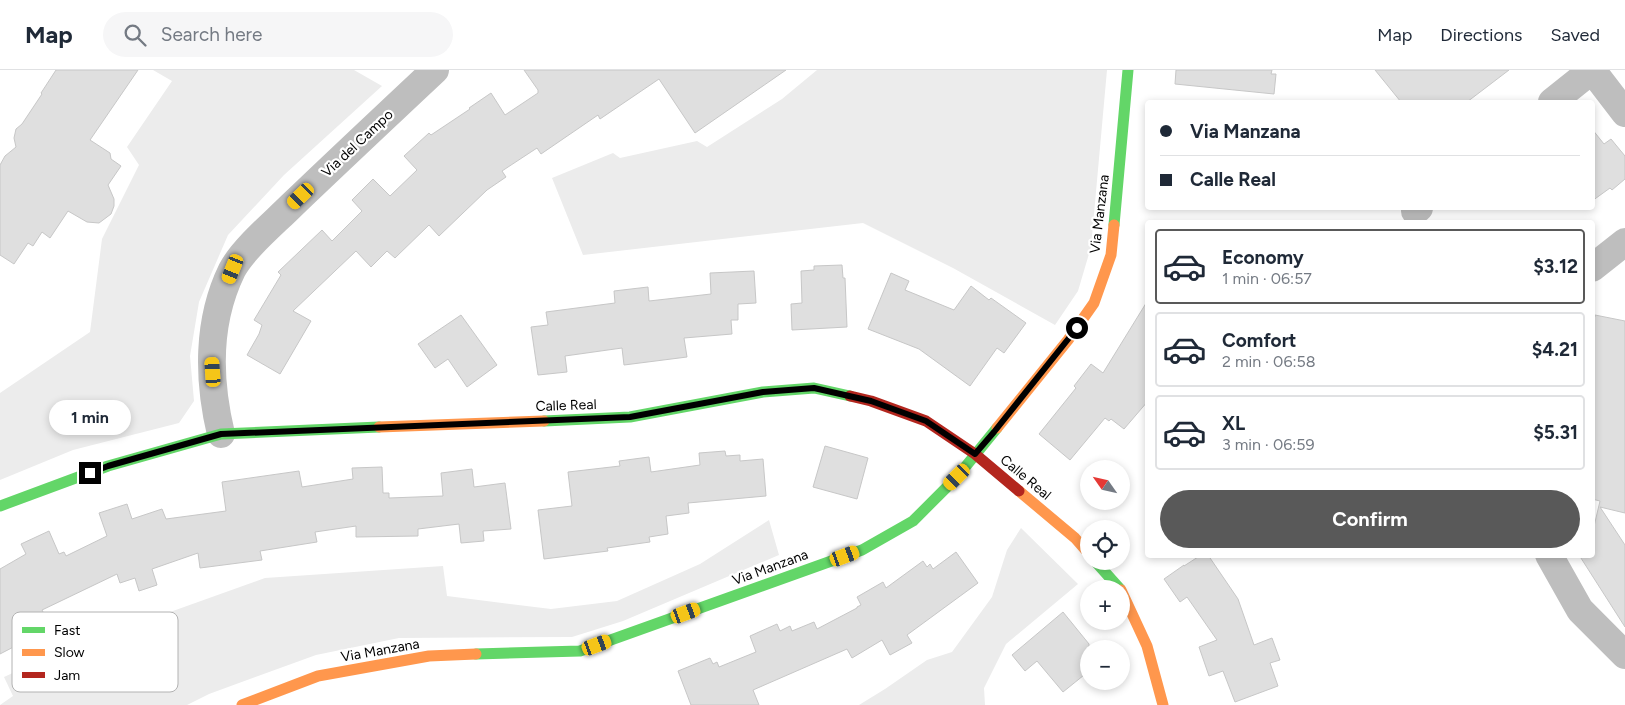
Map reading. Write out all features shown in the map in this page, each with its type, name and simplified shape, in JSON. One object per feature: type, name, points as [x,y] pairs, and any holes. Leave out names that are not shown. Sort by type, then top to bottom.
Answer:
[{"type":"street","name":"Via del Campo","points":[[221,434],[216,411],[212,352],[214,324],[233,269],[275,222],[366,133],[435,70]]},
{"type":"street","name":"Via Manzana","points":[[242,705],[318,676],[429,656],[580,652],[862,550],[913,521],[957,477],[1068,340],[1094,303],[1111,255],[1128,70]]},
{"type":"street","points":[[1554,100],[1592,70],[1625,113]]},
{"type":"street","points":[[1595,266],[1625,242]]},
{"type":"street","name":"Calle Real","points":[[0,506],[108,466],[221,434],[630,417],[763,392],[814,388],[871,401],[926,421],[975,454],[1080,544]]},
{"type":"street","points":[[1551,558],[1580,610],[1625,656]]},
{"type":"street","points":[[1103,570],[1112,580]]},
{"type":"street","points":[[1130,609],[1147,646],[1162,705]]},
{"type":"shaded area","points":[[153,70],[354,70],[382,86],[284,175],[228,235],[199,302],[190,356],[194,401],[179,423],[73,450],[0,480],[0,393],[90,332],[102,239],[139,165],[127,147],[172,81]]},
{"type":"shaded area","points":[[817,70],[1107,70],[1091,247],[1078,291],[1055,325],[953,268],[863,223],[583,255],[552,178],[613,153],[620,158],[697,141],[707,147],[782,99]]},
{"type":"shaded area","points":[[769,520],[779,555],[623,621],[572,637],[399,638],[316,655],[209,694],[187,705],[0,705],[13,696],[4,677],[12,673],[12,692],[178,692],[178,612],[170,612],[265,578],[443,566],[447,596],[551,609],[617,601],[700,564]]},
{"type":"shaded area","points":[[1021,528],[1078,584],[1006,644],[984,688],[985,705],[859,705],[927,660],[952,652],[992,597],[1007,550]]},
{"type":"building","points":[[56,70],[138,70],[90,140],[110,153],[111,159],[121,166],[108,185],[114,199],[114,206],[111,214],[99,223],[87,222],[68,211],[50,238],[42,232],[33,246],[28,243],[14,264],[0,255],[0,165],[5,156],[16,147],[14,138],[16,129],[22,124]]},
{"type":"building","points":[[524,70],[786,70],[695,133],[659,79],[600,119],[598,115],[541,154],[537,148],[502,171],[506,177],[487,190],[439,236],[429,225],[395,258],[387,251],[371,267],[356,251],[293,311],[311,321],[280,374],[247,355],[262,325],[254,320],[281,275],[278,272],[322,230],[332,241],[362,211],[352,200],[373,179],[390,196],[417,170],[404,156],[429,133],[431,135],[491,93],[505,115],[538,93],[538,90]]},
{"type":"building","points":[[1176,70],[1272,70],[1271,74],[1276,74],[1274,94],[1175,84]]},
{"type":"building","points":[[1375,70],[1509,70],[1470,100],[1399,100]]},
{"type":"building","points":[[1595,133],[1604,144],[1611,139],[1625,156],[1625,179],[1612,190],[1610,188],[1595,199]]},
{"type":"building","points":[[842,265],[843,278],[845,278],[847,327],[792,330],[791,304],[802,303],[801,271],[814,270],[814,266]]},
{"type":"building","points":[[754,271],[756,303],[738,304],[738,320],[731,320],[732,334],[684,338],[687,357],[624,365],[622,348],[565,356],[567,372],[538,375],[531,327],[548,325],[546,312],[615,303],[614,291],[648,287],[649,301],[711,294],[710,273]]},
{"type":"building","points":[[891,273],[909,281],[905,290],[954,310],[971,286],[989,300],[991,298],[1026,323],[1004,353],[997,348],[970,386],[919,349],[868,329]]},
{"type":"building","points":[[1145,305],[1145,404],[1124,429],[1111,419],[1109,421],[1105,418],[1070,460],[1039,434],[1076,388],[1074,386],[1091,364],[1103,373]]},
{"type":"building","points":[[461,315],[497,365],[467,387],[448,359],[435,368],[418,344]]},
{"type":"building","points":[[1595,315],[1625,321],[1625,513],[1600,507],[1625,545],[1625,627],[1581,558],[1595,558],[1595,522],[1600,501],[1595,500]]},
{"type":"building","points":[[825,446],[868,458],[857,499],[813,487]]},
{"type":"building","points":[[725,451],[726,456],[740,455],[740,461],[763,459],[766,496],[688,503],[689,513],[666,516],[668,534],[649,537],[650,542],[607,548],[608,551],[544,559],[538,510],[572,506],[568,472],[620,466],[619,461],[649,457],[651,472],[700,465],[699,453]]},
{"type":"building","points":[[382,467],[383,493],[389,493],[389,498],[443,496],[441,473],[472,469],[474,487],[505,483],[511,529],[483,531],[484,541],[461,543],[459,524],[418,529],[418,536],[356,537],[356,526],[315,532],[317,542],[260,551],[262,560],[200,568],[198,553],[152,569],[157,585],[139,591],[135,578],[120,583],[117,574],[42,610],[43,612],[12,612],[12,648],[0,654],[0,569],[26,554],[21,544],[49,531],[59,554],[64,552],[66,556],[107,536],[99,513],[127,504],[132,519],[162,509],[166,519],[226,511],[222,482],[299,471],[302,487],[353,479],[352,468]]},
{"type":"building","points":[[956,552],[978,583],[907,635],[912,643],[890,655],[882,640],[852,658],[847,649],[753,690],[759,705],[691,705],[678,671],[710,658],[713,664],[717,662],[719,667],[756,652],[750,636],[777,624],[780,631],[790,626],[792,631],[814,622],[817,629],[857,608],[861,605],[857,597],[883,582],[886,588],[923,561],[927,567],[930,564],[933,569]]},
{"type":"building","points":[[1196,558],[1210,558],[1238,599],[1254,645],[1272,638],[1280,660],[1270,663],[1278,686],[1235,702],[1223,671],[1209,676],[1199,647],[1217,640],[1187,597],[1180,602],[1164,579]]},
{"type":"building","points":[[1063,612],[1086,640],[1080,640],[1080,678],[1063,692],[1037,661],[1025,671],[1012,655]]},
{"type":"traffic: fast","points":[[1114,225],[1128,70]]},
{"type":"traffic: fast","points":[[544,421],[630,417],[763,392],[814,388],[850,396]]},
{"type":"traffic: fast","points":[[0,506],[108,466],[221,434],[379,427]]},
{"type":"traffic: fast","points":[[476,654],[580,651],[862,550],[913,521],[957,477],[997,428]]},
{"type":"traffic: fast","points":[[1103,570],[1112,580]]},
{"type":"traffic: slow","points":[[997,428],[1068,340],[1094,303],[1111,255],[1114,225]]},
{"type":"traffic: slow","points":[[379,427],[544,421]]},
{"type":"traffic: slow","points":[[1019,491],[1080,544]]},
{"type":"traffic: slow","points":[[1130,609],[1147,646],[1163,705]]},
{"type":"traffic: slow","points":[[242,705],[318,676],[429,656],[476,654]]},
{"type":"traffic: jam","points":[[850,396],[871,401],[926,421],[975,454],[1019,491]]},
{"type":"route","points":[[90,473],[108,466],[221,434],[630,417],[763,392],[814,388],[871,401],[926,421],[975,454],[1077,328]]}]
